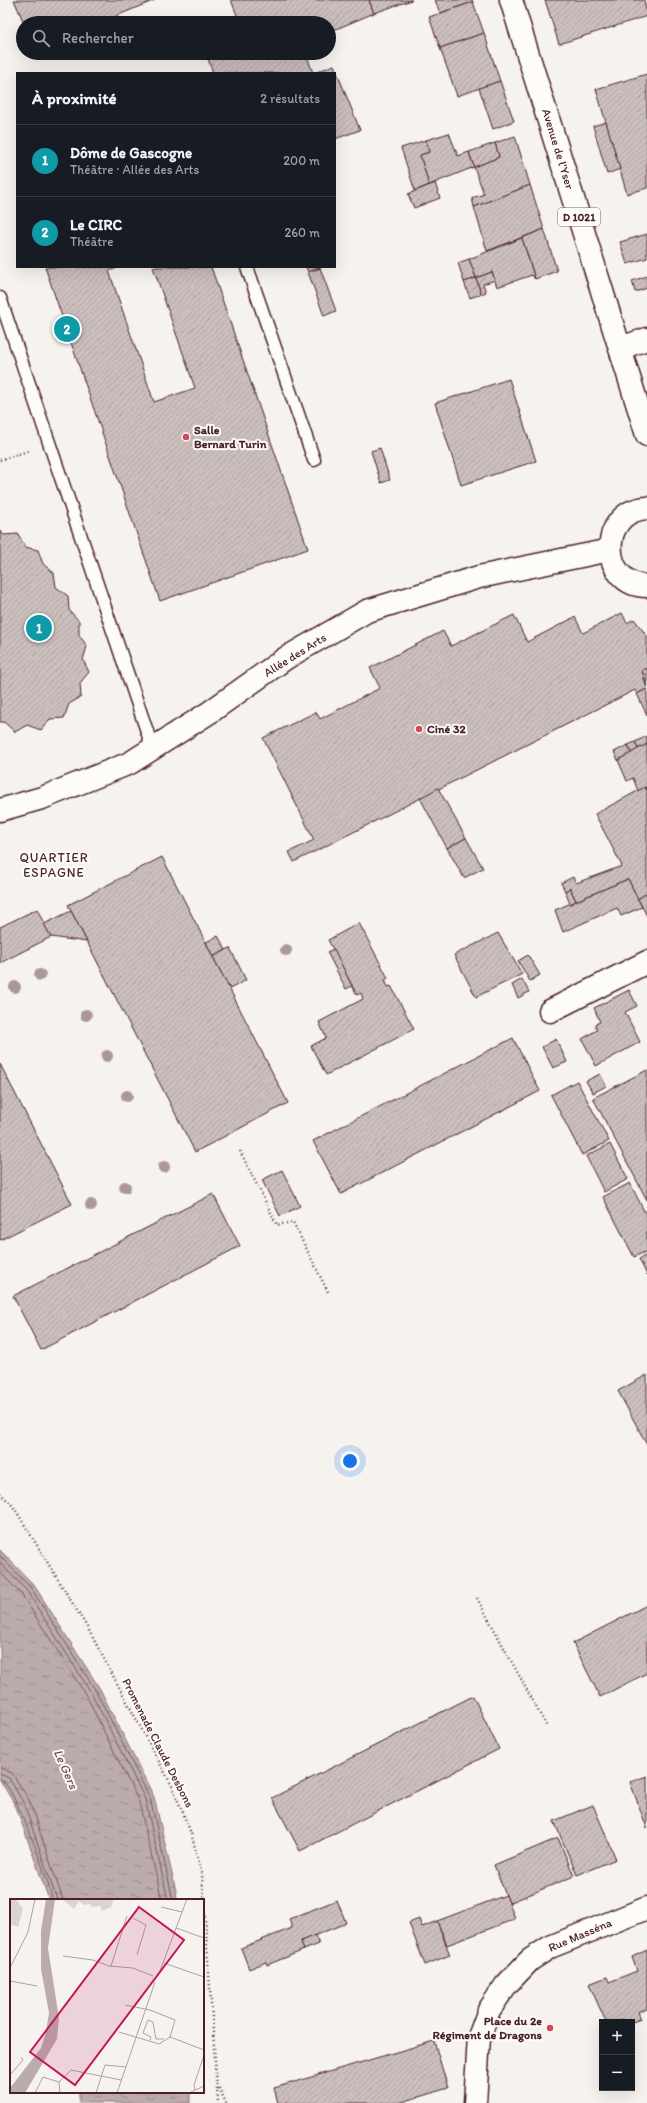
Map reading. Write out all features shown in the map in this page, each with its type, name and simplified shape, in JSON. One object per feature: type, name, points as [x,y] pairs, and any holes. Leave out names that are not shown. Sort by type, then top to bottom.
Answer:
[{"type":"street","name":"Avenue de l'Yser","points":[[511,0],[647,435]]},
{"type":"street","points":[[620,348],[647,339]]},
{"type":"street","points":[[647,508],[632,511],[622,518],[611,538],[610,550],[614,563],[621,574],[632,582],[647,586]]},
{"type":"street","name":"Allée des Arts","points":[[0,810],[42,798],[130,763],[153,749],[286,658],[367,611],[479,577],[610,550]]},
{"type":"street","points":[[550,1011],[647,962]]},
{"type":"street","name":"Rue Masséna","points":[[475,2103],[479,2037],[489,2010],[506,1985],[530,1960],[550,1947],[647,1908]]},
{"type":"lane","points":[[247,268],[314,460]]},
{"type":"lane","points":[[0,298],[153,749]]},
{"type":"path","points":[[0,460],[49,445]]},
{"type":"path","points":[[240,1151],[277,1225],[293,1222],[328,1292]]},
{"type":"path","name":"Promenade Claude Desbons","points":[[0,1493],[12,1506],[87,1627],[172,1786],[191,1832],[202,1874],[204,1899]]},
{"type":"path","points":[[477,1598],[547,1728]]},
{"type":"path","name":"Promenade Claude Desbons","points":[[204,1900],[218,2103]]},
{"type":"path","points":[[218,2086],[226,2103]]},
{"type":"water","name":"Le Gers","points":[[0,1550],[34,1585],[100,1689],[154,1797],[177,1899],[49,1899],[16,1807],[0,1780]]},
{"type":"water","points":[[79,2093],[190,2093],[190,2103],[79,2103]]},
{"type":"building","points":[[14,0],[155,0],[116,16],[21,16]]},
{"type":"building","points":[[231,0],[369,0],[374,13],[336,29],[336,16],[237,16]]},
{"type":"building","points":[[369,0],[412,0],[374,13]]},
{"type":"building","points":[[435,0],[472,0],[473,2],[440,13]]},
{"type":"building","points":[[545,0],[644,0],[647,16],[559,44]]},
{"type":"building","points":[[473,2],[484,33],[440,48],[429,17]]},
{"type":"building","points":[[484,33],[500,81],[457,96],[440,48]]},
{"type":"building","points":[[208,60],[308,60],[313,72],[213,72]]},
{"type":"building","points":[[334,65],[360,130],[336,139],[336,72],[316,72]]},
{"type":"building","points":[[647,74],[647,188],[627,194],[596,89]]},
{"type":"building","points":[[500,81],[514,121],[493,129],[479,88]]},
{"type":"building","points":[[606,122],[620,169],[607,174],[593,126]]},
{"type":"building","points":[[449,133],[458,156],[469,152],[474,167],[429,185],[420,155],[429,152],[426,140]]},
{"type":"building","points":[[515,136],[530,185],[474,207],[472,198],[484,194],[474,167],[499,157],[495,143]]},
{"type":"building","points":[[426,140],[429,152],[420,155],[429,185],[415,191],[401,148]]},
{"type":"building","points":[[495,143],[499,157],[474,167],[469,152]]},
{"type":"building","points":[[435,183],[440,198],[414,208],[408,194]]},
{"type":"building","points":[[530,185],[544,229],[487,251],[474,207]]},
{"type":"building","points":[[544,229],[557,271],[535,279],[522,238]]},
{"type":"building","points":[[647,234],[647,258],[627,264],[620,242]]},
{"type":"building","points":[[522,238],[535,279],[532,275],[497,287],[492,272],[476,278],[469,259]]},
{"type":"building","points":[[469,259],[476,278],[464,282],[458,263]]},
{"type":"building","name":"Salle Bernard Turin","points":[[45,268],[117,268],[109,271],[154,402],[195,388],[153,268],[211,268],[308,549],[160,601]]},
{"type":"building","points":[[306,268],[318,268],[308,272]]},
{"type":"building","points":[[320,268],[336,311],[324,316],[308,272]]},
{"type":"building","points":[[492,272],[495,280],[483,284],[486,292],[481,294],[476,278]]},
{"type":"building","points":[[647,276],[647,288],[635,292],[632,281]]},
{"type":"building","points":[[476,278],[481,294],[470,298],[464,282]]},
{"type":"building","points":[[509,379],[536,461],[461,485],[435,403]]},
{"type":"building","points":[[380,448],[390,480],[381,483],[371,451]]},
{"type":"building","points":[[0,531],[4,535],[18,534],[25,547],[38,550],[43,564],[54,573],[56,587],[68,596],[69,610],[79,621],[79,635],[87,646],[83,660],[89,672],[80,683],[81,697],[69,704],[64,718],[50,719],[41,730],[27,725],[15,732],[4,722],[0,722]]},
{"type":"building","name":"Ciné 32","points":[[622,613],[627,623],[634,619],[647,636],[647,668],[642,670],[647,689],[637,694],[635,690],[294,862],[289,852],[314,840],[263,738],[316,712],[320,719],[380,688],[370,668],[443,631],[451,646],[514,615],[527,642],[575,617],[583,633]]},
{"type":"building","points":[[647,668],[647,687],[642,670]]},
{"type":"building","points":[[647,689],[647,715],[637,694]]},
{"type":"building","points":[[647,736],[647,744],[638,749],[635,742]]},
{"type":"building","points":[[635,742],[638,749],[631,753],[628,745]]},
{"type":"building","points":[[647,744],[647,791],[645,787],[638,791],[633,778],[627,781],[618,760]]},
{"type":"building","points":[[628,745],[631,753],[618,760],[614,752]]},
{"type":"building","points":[[645,787],[647,791],[647,893],[638,899],[628,879],[576,901],[570,888],[565,891],[561,883],[573,877],[576,883],[622,866],[595,814]]},
{"type":"building","points":[[438,788],[466,838],[447,848],[420,798]]},
{"type":"building","points":[[466,838],[483,868],[464,878],[447,848]]},
{"type":"building","points":[[162,857],[288,1103],[195,1152],[68,905]]},
{"type":"building","points":[[628,879],[642,907],[621,916],[617,908],[563,932],[555,910]]},
{"type":"building","points":[[570,888],[576,901],[570,904],[565,891]]},
{"type":"building","points":[[647,893],[647,916],[638,899]]},
{"type":"building","points":[[37,909],[51,937],[0,963],[0,927]]},
{"type":"building","points":[[71,911],[87,942],[51,937],[44,924]]},
{"type":"building","points":[[359,923],[388,978],[385,980],[388,987],[391,986],[414,1029],[326,1075],[311,1046],[326,1038],[319,1022],[363,999],[361,993],[357,995],[328,940]]},
{"type":"building","points":[[498,933],[522,974],[476,997],[454,955]]},
{"type":"building","points":[[218,936],[226,950],[213,957],[206,942]]},
{"type":"building","points":[[230,948],[246,980],[230,989],[213,957]]},
{"type":"building","points":[[334,949],[352,986],[346,989],[327,952]]},
{"type":"building","points":[[528,955],[540,975],[530,981],[518,961]]},
{"type":"building","points":[[522,979],[529,992],[518,998],[512,985]]},
{"type":"building","points":[[629,990],[637,1006],[625,1012],[640,1042],[596,1066],[582,1039],[597,1030],[595,1024],[600,1022],[594,1008]]},
{"type":"building","points":[[513,1038],[540,1091],[341,1194],[313,1141]]},
{"type":"building","points":[[556,1039],[567,1062],[553,1068],[542,1047]]},
{"type":"building","points":[[0,1064],[72,1204],[0,1240]]},
{"type":"building","points":[[647,1070],[647,1200],[593,1098]]},
{"type":"building","points":[[600,1074],[606,1086],[593,1093],[586,1081]]},
{"type":"building","points":[[577,1081],[609,1141],[582,1155],[551,1095]]},
{"type":"building","points":[[610,1144],[628,1179],[604,1192],[586,1156]]},
{"type":"building","points":[[282,1170],[300,1206],[280,1216],[262,1180]]},
{"type":"building","points":[[630,1183],[647,1217],[647,1251],[634,1257],[603,1197]]},
{"type":"building","points":[[213,1194],[240,1246],[41,1350],[13,1296]]},
{"type":"building","points":[[647,1255],[647,1275],[639,1259]]},
{"type":"building","points":[[647,1375],[647,1445],[618,1391]]},
{"type":"building","points":[[647,1605],[647,1673],[600,1697],[573,1643]]},
{"type":"building","points":[[473,1696],[499,1749],[300,1851],[272,1798]]},
{"type":"building","points":[[647,1776],[647,1828],[630,1782]]},
{"type":"building","points":[[593,1805],[616,1859],[577,1875],[554,1821]]},
{"type":"building","points":[[558,1838],[574,1876],[509,1903],[494,1865]]},
{"type":"building","points":[[506,1895],[515,1919],[447,1945],[437,1921]]},
{"type":"building","points":[[337,1900],[346,1923],[301,1941],[304,1950],[267,1965],[266,1962],[249,1969],[241,1948],[292,1928],[289,1919]]},
{"type":"building","points":[[419,1919],[422,1927],[437,1921],[450,1955],[425,1965],[409,1923]]},
{"type":"building","points":[[315,1935],[319,1944],[304,1950],[301,1941]]},
{"type":"building","points":[[647,1950],[647,2009],[638,2012],[641,2019],[635,2021],[635,2019],[605,2019],[589,1984],[607,1977],[609,1982],[637,1971],[632,1957]]},
{"type":"building","points":[[434,2041],[448,2088],[399,2103],[278,2103],[274,2088]]},
{"type":"place","name":"Le CIRC","points":[[67,329]]},
{"type":"place","name":"Salle Bernard Turin","points":[[186,437]]},
{"type":"place","name":"Dôme de Gascogne","points":[[39,628]]},
{"type":"place","name":"Ciné 32","points":[[419,729]]},
{"type":"place","name":"Place du 2e Régiment de Dragons","points":[[550,2028]]},
{"type":"district","name":"QUARTIER ESPAGNE","points":[[54,864]]}]
